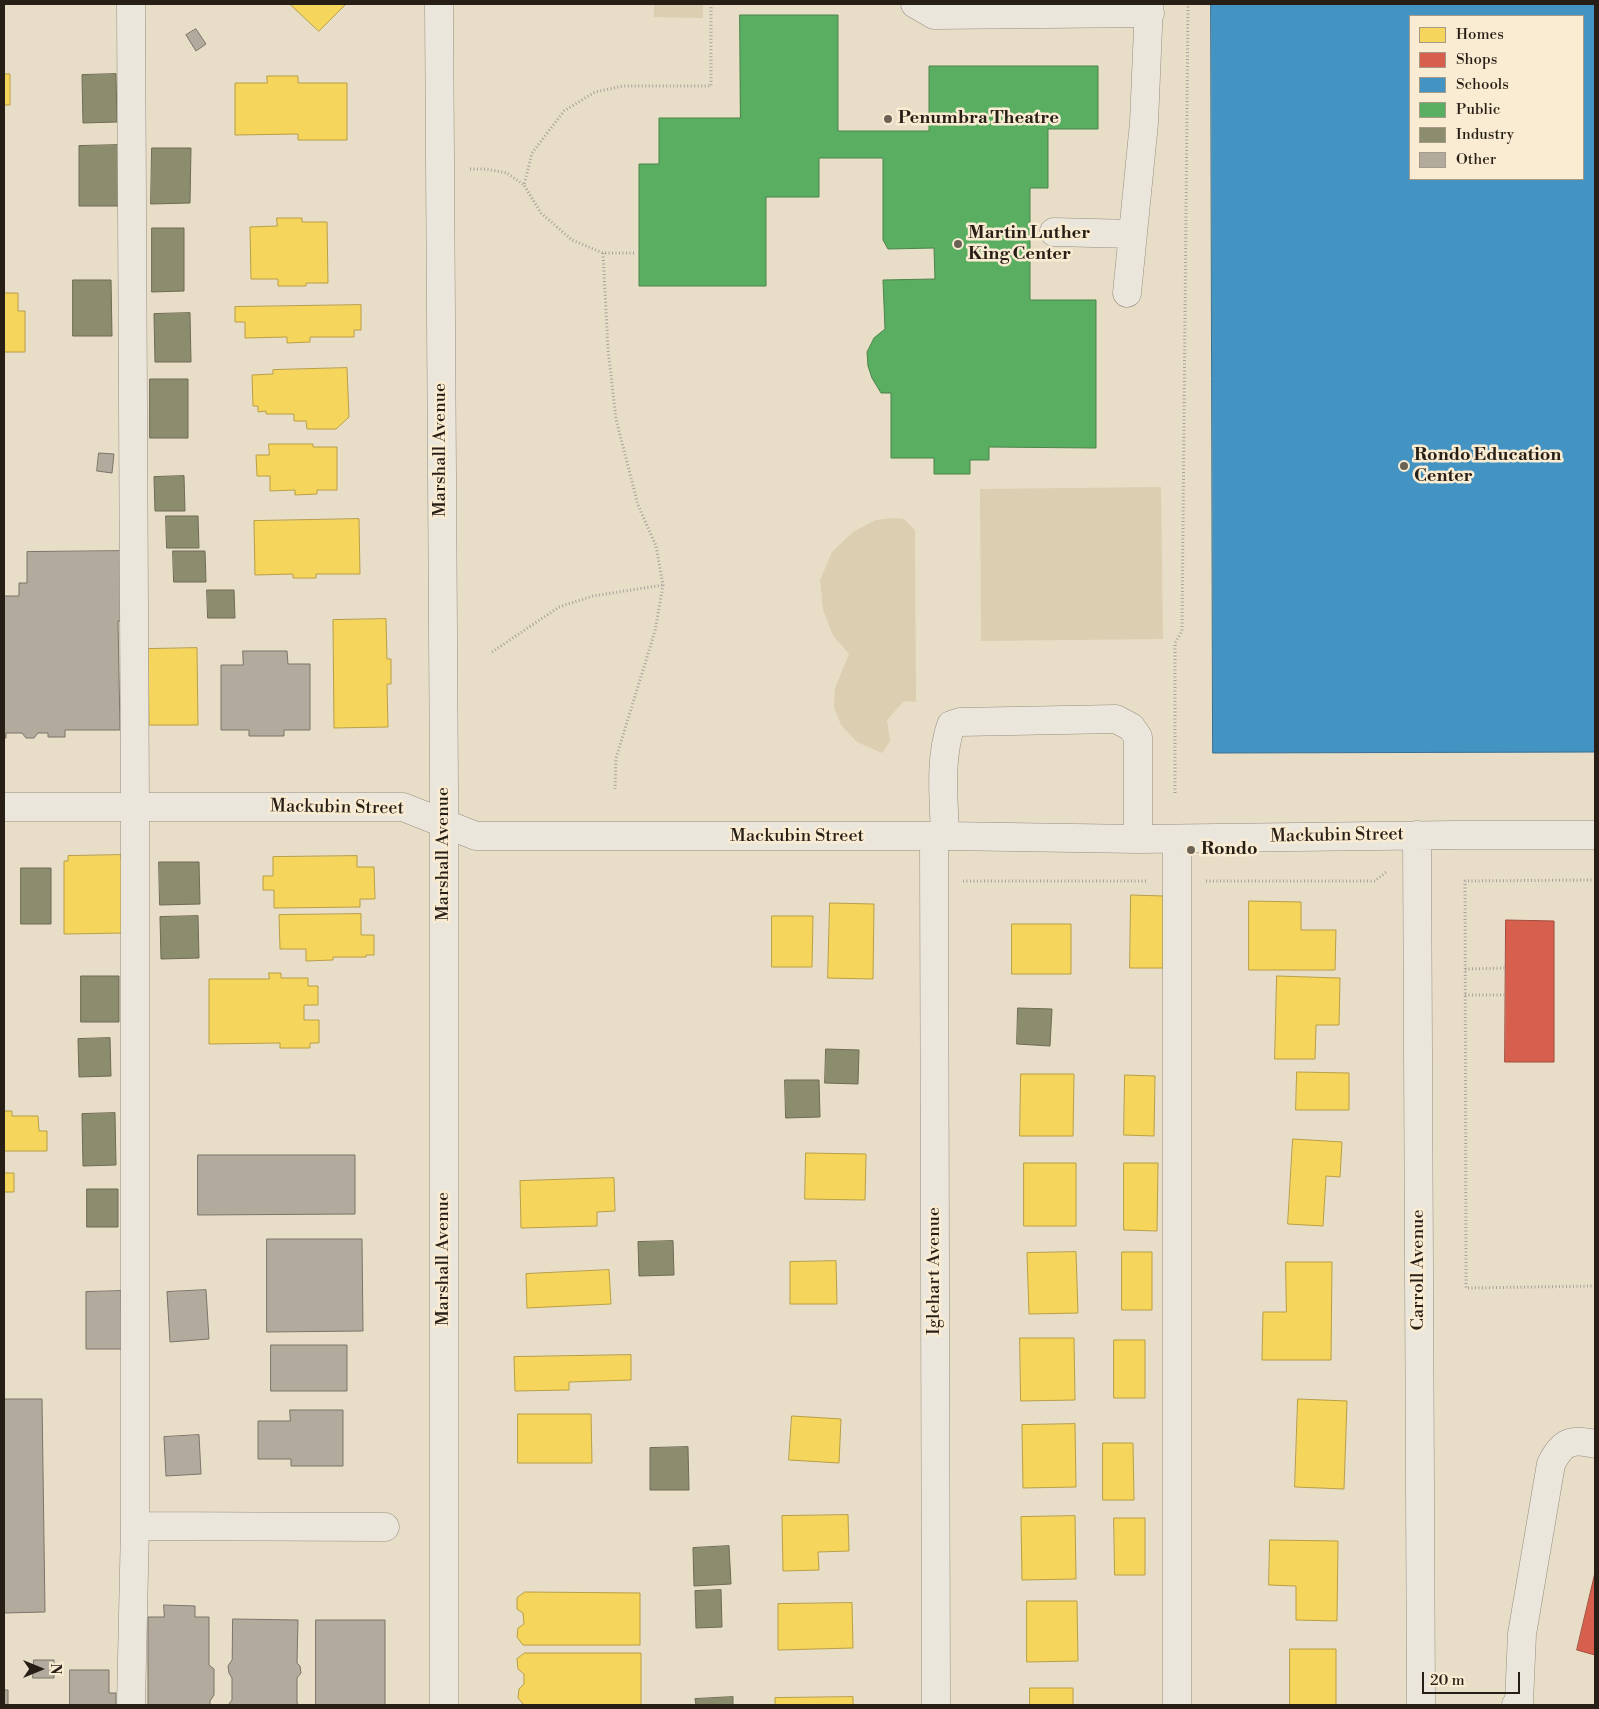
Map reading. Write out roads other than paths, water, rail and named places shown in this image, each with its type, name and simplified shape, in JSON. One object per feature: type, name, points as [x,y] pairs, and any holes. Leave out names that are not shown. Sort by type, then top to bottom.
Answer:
[{"type":"street","points":[[131,4],[135,806],[135,1526],[131,1705]]},
{"type":"street","name":"Marshall Avenue","points":[[439,4],[444,823],[444,1705]]},
{"type":"street","points":[[915,4],[934,15],[1150,8],[1144,122],[1127,293]]},
{"type":"street","points":[[1054,232],[1133,234]]},
{"type":"street","name":"Iglehart Avenue","points":[[936,1705],[939,837],[946,741],[951,725],[960,722],[1116,718],[1131,727],[1138,737],[1138,839]]},
{"type":"street","name":"Mackubin Street","points":[[4,807],[403,806],[476,836],[1176,839],[1417,835],[1595,835]]},
{"type":"street","name":"Carroll Avenue","points":[[1417,835],[1420,1705]]},
{"type":"street","points":[[1176,839],[1176,1705]]},
{"type":"street","points":[[1516,1705],[1519,1702],[1522,1634],[1551,1464],[1558,1451],[1566,1444],[1581,1441],[1595,1444]]},
{"type":"street","points":[[135,1526],[385,1527]]},
{"type":"place","name":"Penumbra Theatre","points":[[888,119]]},
{"type":"place","name":"Martin Luther King Center","points":[[958,244]]},
{"type":"place","name":"Rondo Education Center","points":[[1404,466]]},
{"type":"place","name":"Rondo","points":[[1191,850]]}]
